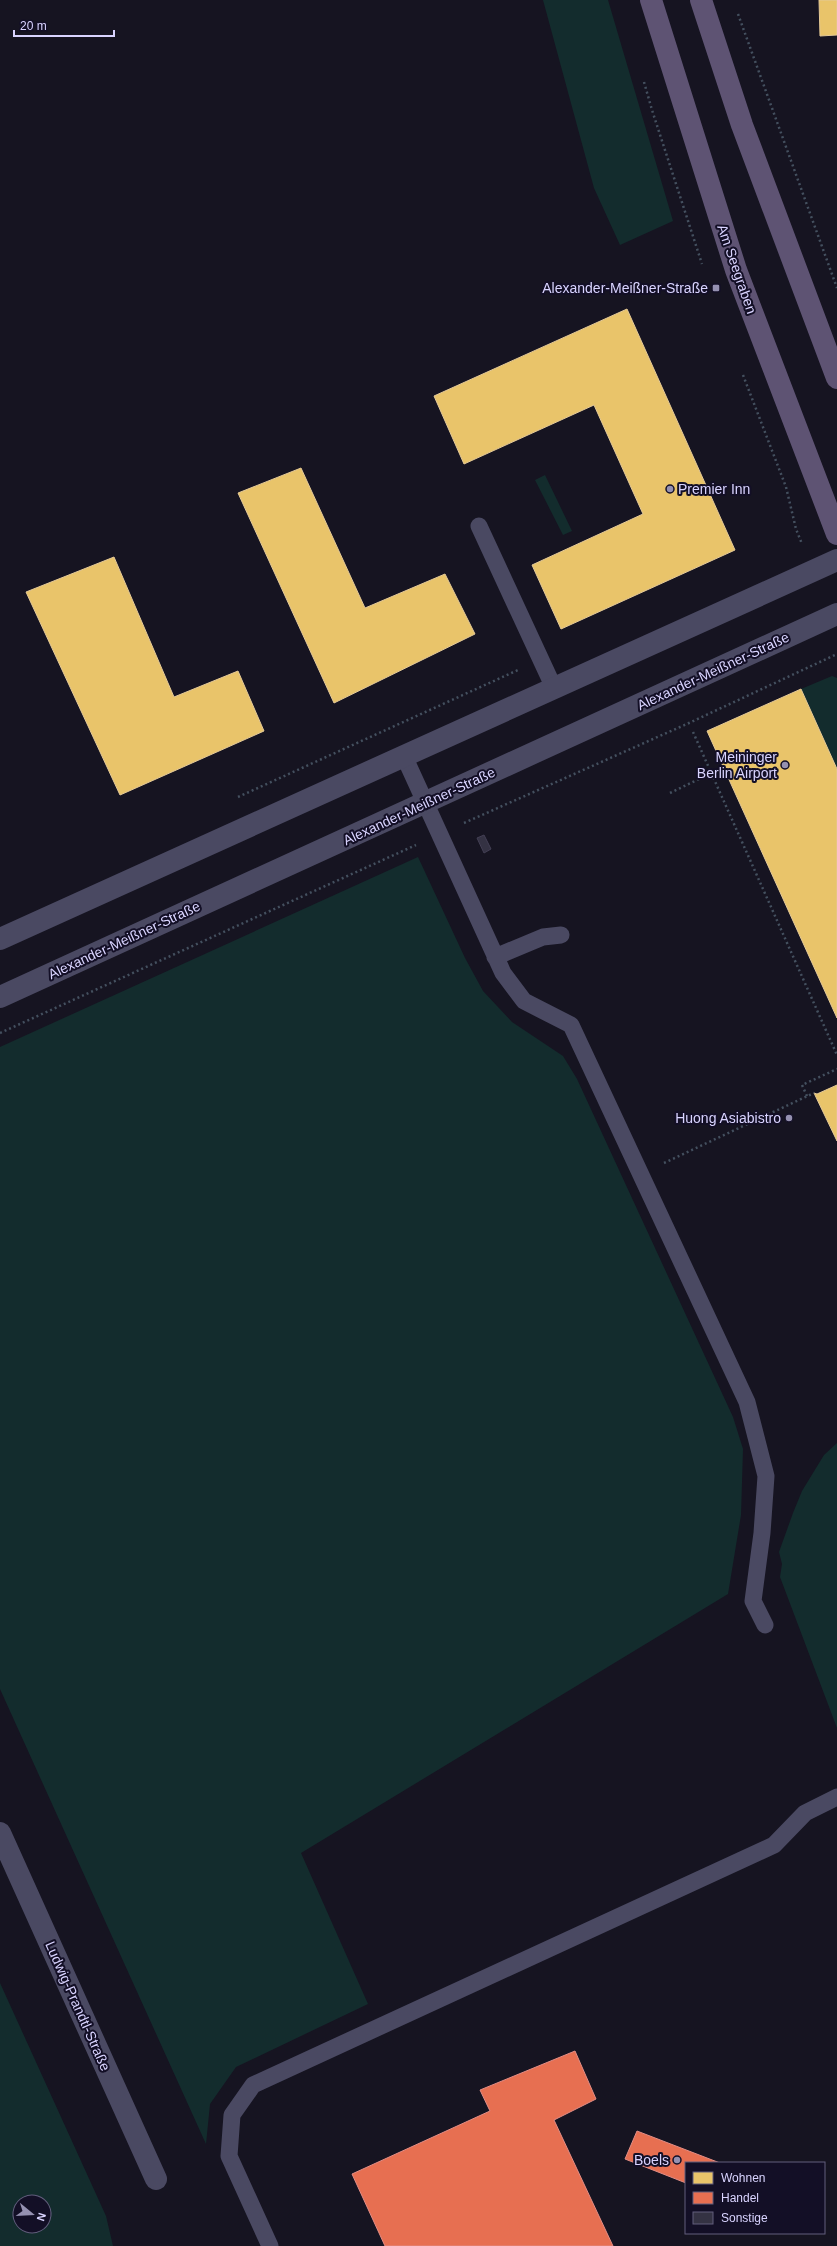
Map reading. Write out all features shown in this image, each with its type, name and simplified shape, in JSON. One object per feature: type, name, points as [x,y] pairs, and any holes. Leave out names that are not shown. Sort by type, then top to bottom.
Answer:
[{"type":"main road","name":"Am Seegraben","points":[[651,0],[736,270],[837,534]]},
{"type":"main road","points":[[701,0],[742,126],[837,378]]},
{"type":"street","points":[[0,939],[837,560]]},
{"type":"street","name":"Alexander-Meißner-Straße","points":[[0,997],[837,614]]},
{"type":"street","name":"Ludwig-Prandtl-Straße","points":[[0,1833],[156,2179]]},
{"type":"lane","points":[[479,526],[554,688]]},
{"type":"lane","points":[[404,756],[424,803],[503,973],[524,1001],[571,1025],[746,1402],[766,1476],[762,1533],[753,1601],[765,1625]]},
{"type":"lane","points":[[496,957],[543,937],[561,935]]},
{"type":"lane","points":[[270,2246],[229,2156],[232,2115],[253,2085],[774,1845],[805,1813],[837,1797]]},
{"type":"path","points":[[736,8],[837,288]]},
{"type":"path","points":[[0,1033],[690,723],[837,654]]},
{"type":"path","points":[[693,732],[837,1055]]},
{"type":"path","points":[[670,793],[724,767]]},
{"type":"path","points":[[807,1096],[802,1085],[837,1069]]},
{"type":"path","points":[[640,1175],[814,1093]]},
{"type":"green space","points":[[543,0],[608,0],[673,221],[620,245],[594,188]]},
{"type":"green space","points":[[545,475],[572,531],[563,535],[535,480]]},
{"type":"green space","points":[[832,676],[837,678],[837,769],[801,689]]},
{"type":"green space","points":[[418,857],[465,958],[483,991],[512,1022],[563,1056],[577,1079],[733,1417],[743,1449],[741,1515],[728,1594],[301,1853],[368,2004],[236,2067],[210,2104],[206,2144],[0,1689],[0,1047]]},
{"type":"green space","points":[[837,1443],[837,1728],[780,1577],[782,1564],[779,1552],[802,1491],[824,1455]]},
{"type":"green space","points":[[0,1983],[106,2216],[113,2246],[0,2246]]},
{"type":"building: Wohnen","points":[[819,0],[837,0],[837,35],[820,36]]},
{"type":"building: Wohnen","name":"Premier Inn","points":[[627,309],[735,550],[561,629],[532,565],[643,514],[594,405],[464,464],[434,396]]},
{"type":"building: Wohnen","points":[[301,468],[365,608],[445,574],[475,634],[334,703],[238,493]]},
{"type":"building: Wohnen","points":[[114,557],[174,697],[238,671],[264,731],[120,795],[26,592]]},
{"type":"building: Wohnen","points":[[801,689],[837,769],[837,1018],[707,731]]},
{"type":"building: Wohnen","points":[[837,1085],[837,1141],[814,1093],[817,1094]]},
{"type":"building: Handel","points":[[575,2051],[596,2099],[554,2120],[613,2246],[385,2246],[352,2174],[490,2111],[480,2090]]},
{"type":"building: Handel","points":[[637,2131],[717,2162],[685,2162],[685,2183],[625,2159]]},
{"type":"building: Sonstige","points":[[484,835],[491,849],[484,853],[477,838]]},
{"type":"place","name":"Alexander-Meißner-Straße","points":[[716,288]]},
{"type":"place","name":"Premier Inn","points":[[670,489]]},
{"type":"place","name":"Meininger Berlin Airport","points":[[785,765]]},
{"type":"place","name":"Huong Asiabistro","points":[[789,1118]]},
{"type":"place","name":"Boels","points":[[677,2160]]}]
